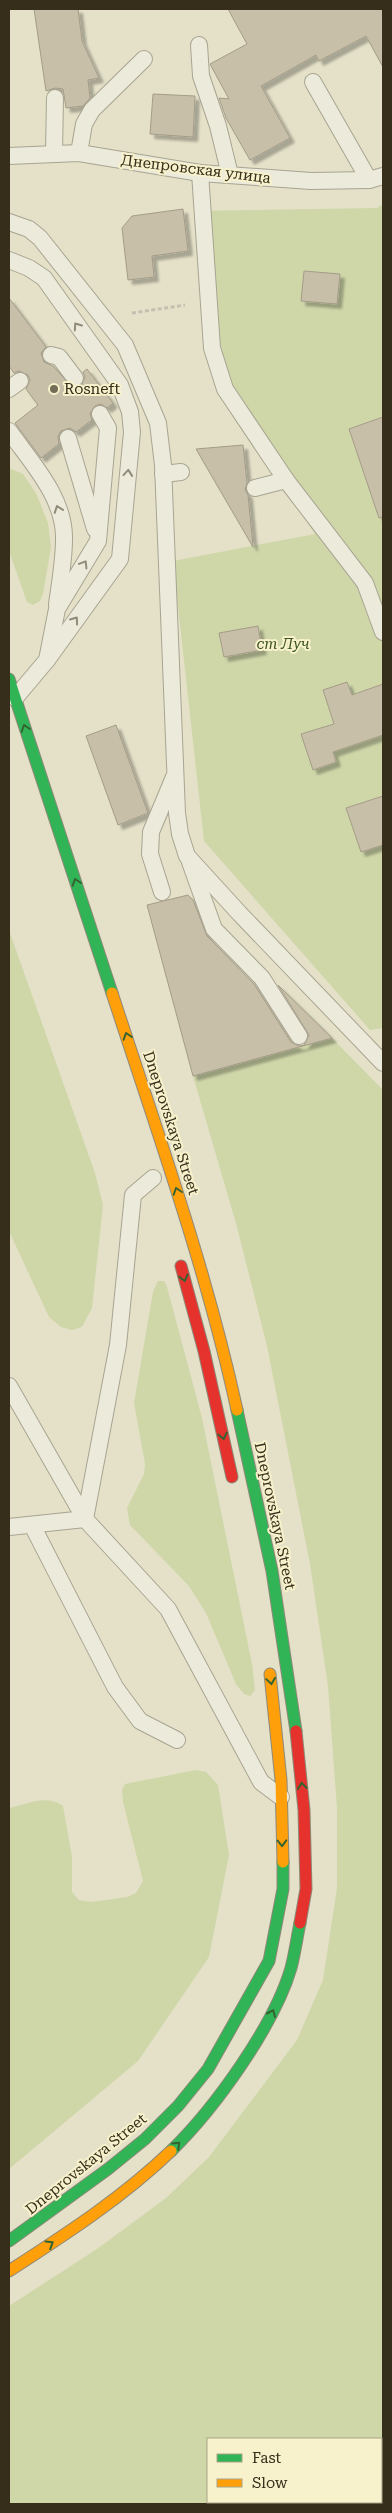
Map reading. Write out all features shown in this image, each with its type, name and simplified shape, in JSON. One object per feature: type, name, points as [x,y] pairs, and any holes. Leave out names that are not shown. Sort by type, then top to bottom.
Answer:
[{"type":"main road","name":"Dneprovskaya Street","points":[[9,679],[192,1237],[224,1351],[272,1571],[292,1696],[304,1810],[306,1889],[291,1968],[265,2029],[194,2128],[152,2169],[91,2218],[9,2271]]},
{"type":"main road","points":[[177,1253],[204,1351],[236,1493]]},
{"type":"main road","name":"Dneprovskaya Street","points":[[9,2241],[108,2169],[144,2139],[178,2106],[208,2069],[269,1961],[284,1889],[281,1797],[268,1663]]},
{"type":"lane","points":[[199,45],[201,76],[218,126],[230,175]]},
{"type":"lane","points":[[79,153],[84,124],[92,110],[144,59]]},
{"type":"lane","points":[[313,82],[376,178]]},
{"type":"lane","points":[[54,153],[55,98]]},
{"type":"lane","name":"Днепровская улица","points":[[9,156],[79,153],[200,173],[311,181],[376,178]]},
{"type":"lane","points":[[200,173],[212,348],[225,389],[286,480],[365,583],[383,632]]},
{"type":"lane","points":[[9,222],[29,229],[40,238],[108,321],[125,345],[158,423],[163,474],[179,827],[214,929],[262,978],[299,1036]]},
{"type":"lane","points":[[9,260],[29,268],[44,278],[120,385],[130,412],[132,432],[120,559],[47,660],[15,698]]},
{"type":"lane","points":[[51,355],[59,357],[75,378]]},
{"type":"lane","points":[[57,609],[98,541],[108,428],[100,414]]},
{"type":"lane","points":[[9,431],[50,488],[60,515],[65,537],[57,609],[47,660]]},
{"type":"lane","points":[[68,438],[98,541]]},
{"type":"lane","points":[[163,474],[181,472]]},
{"type":"lane","points":[[255,488],[286,480]]},
{"type":"lane","points":[[162,892],[150,854],[151,832],[176,772]]},
{"type":"lane","points":[[188,856],[240,914],[383,1063]]},
{"type":"lane","points":[[85,1520],[118,1345],[132,1195],[153,1178]]},
{"type":"lane","points":[[9,1386],[85,1520],[168,1610],[260,1782],[281,1797]]},
{"type":"lane","points":[[9,1527],[85,1520]]},
{"type":"lane","points":[[32,1525],[115,1687],[140,1721],[177,1740]]},
{"type":"path","points":[[108,321],[146,309],[208,302]]},
{"type":"green space","name":"ст Луч","points":[[383,204],[383,1028],[370,1030],[204,841],[173,561],[315,534],[220,393],[205,352],[195,211],[377,208]]},
{"type":"green space","points":[[9,468],[23,474],[36,493],[48,523],[51,547],[43,594],[40,601],[33,605],[27,602],[9,551]]},
{"type":"green space","points":[[9,930],[95,1173],[103,1205],[92,1308],[82,1327],[72,1330],[61,1327],[49,1317],[9,1231]]},
{"type":"green space","points":[[332,1038],[383,1090],[383,2504],[9,2504],[9,2306],[97,2249],[166,2198],[209,2157],[297,2040],[323,1980],[337,1888],[337,1808],[328,1686],[310,1564],[267,1346],[237,1227],[193,1076]]},
{"type":"green space","points":[[158,1281],[164,1281],[167,1287],[202,1418],[252,1664],[255,1690],[250,1696],[244,1694],[236,1684],[206,1613],[189,1586],[130,1525],[127,1508],[144,1474],[145,1464],[134,1403],[153,1292]]},
{"type":"green space","points":[[196,1770],[206,1772],[218,1785],[229,1855],[209,1957],[138,2061],[9,2169],[9,1808],[44,1800],[57,1802],[63,1806],[72,1857],[72,1892],[79,1900],[91,1902],[127,1897],[136,1893],[143,1881],[123,1802],[122,1790],[125,1784]]},
{"type":"building","points":[[34,9],[78,9],[82,41],[99,78],[88,80],[90,98],[83,106],[66,108],[63,89],[55,88],[46,91]]},
{"type":"building","points":[[228,9],[383,9],[383,67],[366,36],[319,61],[316,55],[261,86],[290,138],[250,160],[226,118],[219,98],[229,99],[210,64],[247,44]]},
{"type":"building","points":[[153,94],[195,96],[193,137],[150,134]]},
{"type":"building","points":[[183,209],[188,251],[152,256],[154,277],[128,280],[122,228],[132,216]]},
{"type":"building","points":[[304,271],[340,274],[337,304],[301,301]]},
{"type":"building","points":[[9,298],[46,347],[41,353],[44,362],[53,366],[72,387],[81,386],[85,377],[83,372],[87,369],[113,403],[107,408],[101,404],[95,406],[90,413],[92,420],[76,432],[70,428],[61,431],[58,436],[59,444],[41,458],[15,423],[38,405],[26,389],[30,380],[28,375],[19,371],[14,373],[9,366]]},
{"type":"building","points":[[383,417],[383,517],[379,518],[349,429]]},
{"type":"building","points":[[243,445],[247,483],[245,490],[248,495],[253,547],[196,449]]},
{"type":"building","points":[[258,626],[262,650],[224,657],[219,633]]},
{"type":"building","points":[[347,682],[352,695],[383,684],[383,735],[333,752],[336,762],[313,770],[301,734],[334,724],[323,690]]},
{"type":"building","points":[[116,725],[148,813],[118,825],[86,736]]},
{"type":"building","points":[[383,796],[383,845],[361,852],[346,808]]},
{"type":"building","points":[[188,895],[193,900],[207,936],[254,984],[291,1042],[299,1046],[304,1045],[309,1035],[278,985],[332,1038],[193,1076],[147,905]]},
{"type":"traffic: fast","points":[[9,679],[112,993]]},
{"type":"traffic: fast","points":[[237,1410],[272,1571],[296,1731]]},
{"type":"traffic: fast","points":[[9,2241],[108,2169],[145,2139],[178,2106],[208,2069],[269,1961],[283,1889],[283,1862]]},
{"type":"traffic: fast","points":[[171,2151],[224,2089],[257,2040],[283,1991],[294,1957],[300,1923]]},
{"type":"traffic: slow","points":[[112,993],[196,1252],[225,1357],[237,1410]]},
{"type":"traffic: slow","points":[[270,1674],[281,1780],[283,1862]]},
{"type":"traffic: slow","points":[[9,2271],[113,2200],[171,2151]]},
{"type":"traffic: jam","points":[[181,1266],[204,1351],[232,1477]]},
{"type":"traffic: jam","points":[[296,1731],[304,1810],[306,1889],[300,1923]]},
{"type":"place","name":"Rosneft","points":[[54,389]]}]
